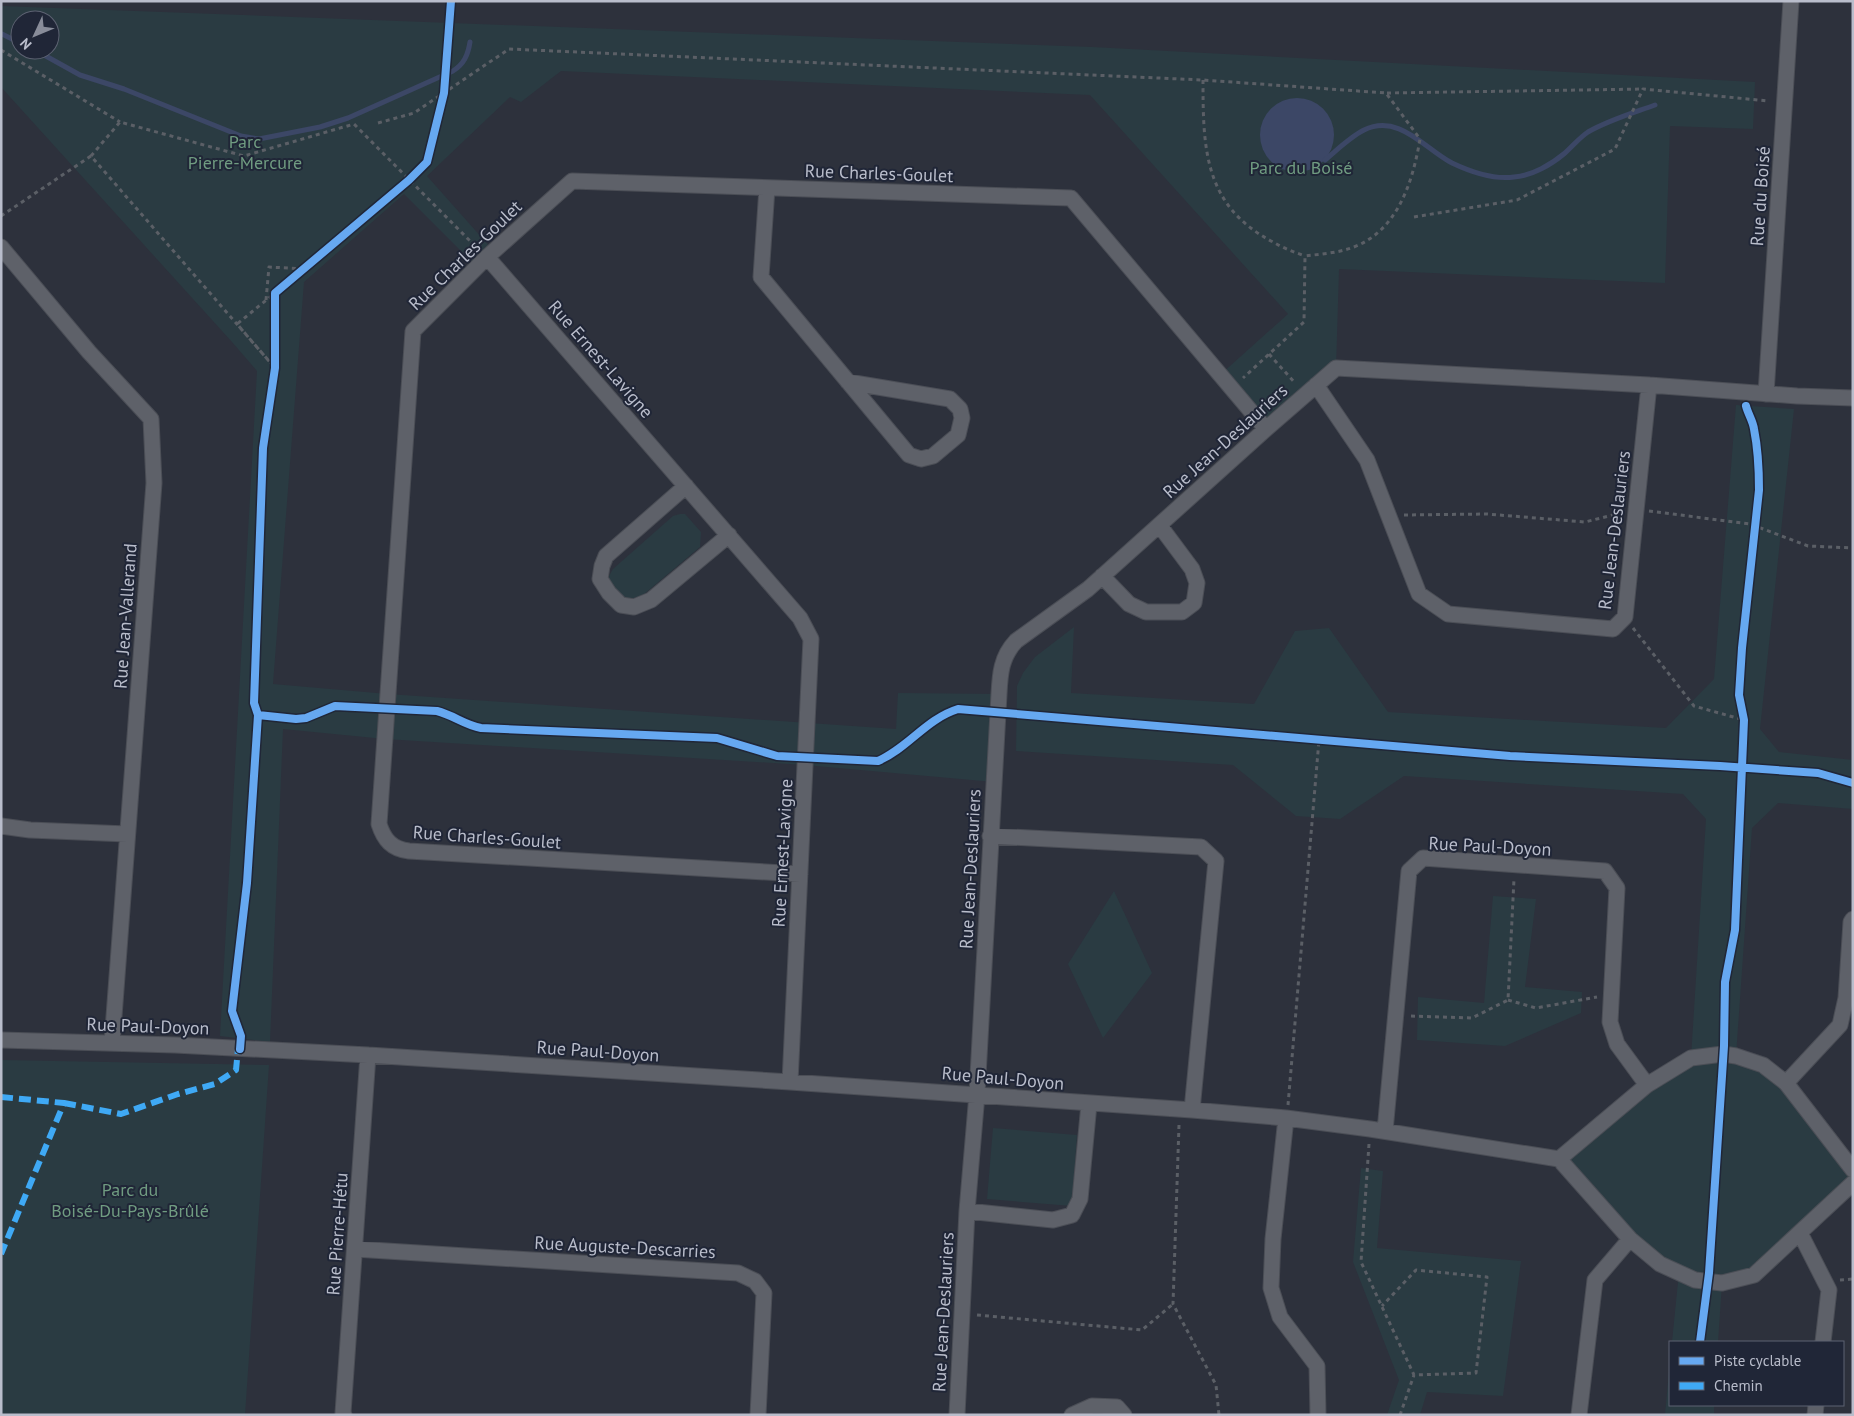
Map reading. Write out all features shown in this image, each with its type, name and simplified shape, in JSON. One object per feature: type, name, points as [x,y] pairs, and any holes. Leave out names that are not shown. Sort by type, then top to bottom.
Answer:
[{"type":"street","name":"Rue du Boisé","points":[[1766,394],[1791,1]]},
{"type":"street","name":"Rue Charles-Goulet","points":[[800,874],[409,851],[400,850],[390,845],[383,836],[379,824],[413,331],[487,257],[572,181],[1071,198],[1266,429]]},
{"type":"street","points":[[767,188],[761,277],[848,382],[909,455],[921,459],[933,456],[958,435],[962,418],[960,408],[950,399],[848,382]]},
{"type":"street","name":"Rue Jean-Vallerand","points":[[1,247],[89,352],[151,420],[154,483],[112,1043]]},
{"type":"street","name":"Rue Ernest-Lavigne","points":[[487,257],[800,618],[811,639],[790,1082]]},
{"type":"street","name":"Rue Jean-Deslauriers","points":[[957,1415],[967,1211],[977,1094],[1000,684],[1006,654],[1016,642],[1088,589],[1336,368],[1853,398]]},
{"type":"street","name":"Rue Jean-Deslauriers","points":[[1311,390],[1367,460],[1419,594],[1448,614],[1613,629],[1625,617],[1649,385]]},
{"type":"street","points":[[686,486],[606,556],[600,579],[609,593],[622,605],[634,607],[651,600],[728,535]]},
{"type":"street","points":[[1102,576],[1129,604],[1146,612],[1182,612],[1194,602],[1197,583],[1192,569],[1160,526]]},
{"type":"street","points":[[1,826],[30,830],[127,834]]},
{"type":"street","points":[[990,836],[1201,847],[1216,861],[1186,1110]]},
{"type":"street","name":"Rue Paul-Doyon","points":[[1377,1130],[1396,1016],[1409,871],[1423,858],[1605,871],[1617,888],[1610,1022],[1618,1044],[1647,1085]]},
{"type":"street","points":[[1786,1083],[1840,1025],[1846,998],[1851,922],[1853,919]]},
{"type":"street","name":"Rue Paul-Doyon","points":[[1,1040],[112,1043],[368,1055],[977,1094],[1286,1118],[1377,1130],[1559,1159]]},
{"type":"street","points":[[1853,1170],[1786,1083],[1763,1066],[1736,1056],[1717,1054],[1690,1058],[1647,1085],[1559,1159],[1630,1240],[1660,1264],[1695,1280],[1722,1283],[1754,1275],[1853,1183]]},
{"type":"street","name":"Rue Pierre-Hétu","points":[[344,1415],[368,1055]]},
{"type":"street","name":"Rue Jean-Deslauriers","points":[[967,1211],[1053,1220],[1072,1215],[1080,1199],[1089,1104]]},
{"type":"street","points":[[1286,1118],[1271,1288],[1280,1317],[1317,1366],[1318,1415]]},
{"type":"street","points":[[1800,1233],[1829,1290],[1823,1341]]},
{"type":"street","points":[[1579,1415],[1595,1280],[1630,1240]]},
{"type":"street","name":"Rue Auguste-Descarries","points":[[355,1249],[738,1273],[755,1281],[764,1293],[758,1415]]},
{"type":"street","points":[[1072,1415],[1092,1406],[1117,1407],[1124,1415]]},
{"type":"path","points":[[378,123],[414,113],[509,49],[1203,80],[1386,93],[1643,89],[1785,102]]},
{"type":"path","points":[[1,50],[120,122],[244,156],[354,124],[412,178],[487,257]]},
{"type":"path","points":[[1203,80],[1205,149],[1211,174],[1225,202],[1248,225],[1266,238],[1305,256],[1334,252],[1356,246],[1383,228],[1400,207],[1416,163],[1420,139],[1386,93]]},
{"type":"path","points":[[442,102],[445,84]]},
{"type":"path","points":[[1414,217],[1517,200],[1615,149],[1643,89]]},
{"type":"path","points":[[1,216],[91,156],[120,122]]},
{"type":"path","points":[[91,156],[275,368]]},
{"type":"path","points":[[402,187],[412,178]]},
{"type":"path","points":[[1231,388],[1304,322],[1305,256]]},
{"type":"path","points":[[296,275],[311,263]]},
{"type":"path","points":[[266,300],[269,267],[304,269]]},
{"type":"path","points":[[275,368],[236,324],[282,287]]},
{"type":"path","points":[[275,293],[275,302]]},
{"type":"path","points":[[1269,354],[1311,390]]},
{"type":"path","points":[[273,378],[275,359]]},
{"type":"path","points":[[1388,515],[1487,514],[1585,522],[1636,510],[1750,524],[1808,546],[1853,548]]},
{"type":"path","points":[[1625,617],[1694,706],[1744,719]]},
{"type":"path","points":[[1310,739],[1329,741]]},
{"type":"path","points":[[1286,1118],[1319,740]]},
{"type":"path","points":[[1508,1000],[1515,864]]},
{"type":"path","points":[[1396,1016],[1472,1018],[1508,1000],[1536,1008],[1611,995]]},
{"type":"path","points":[[1186,1110],[1173,1304],[1216,1384],[1219,1415]]},
{"type":"path","points":[[1377,1130],[1361,1262],[1414,1375],[1400,1415]]},
{"type":"path","points":[[1382,1306],[1416,1270],[1487,1277],[1476,1373],[1414,1375]]},
{"type":"path","points":[[962,1314],[1142,1330],[1173,1304]]},
{"type":"green space","points":[[1,6],[1092,47],[1755,82],[1753,129],[1670,126],[1665,283],[1339,269],[1336,368],[1266,429],[1220,375],[1288,314],[1090,95],[561,71],[521,102],[510,97],[427,176],[491,248],[474,264],[404,194],[304,282],[273,684],[388,694],[896,729],[898,693],[999,694],[994,782],[805,765],[385,739],[283,729],[270,1042],[220,1036],[257,371],[1,87]]},
{"type":"green space","points":[[1736,405],[1794,409],[1760,729],[1779,752],[1853,760],[1853,809],[1778,803],[1752,828],[1736,1056],[1763,1065],[1853,1170],[1853,1183],[1754,1275],[1722,1283],[1718,1341],[1672,1341],[1679,1272],[1660,1263],[1559,1159],[1691,1058],[1706,819],[1683,794],[1404,776],[1340,819],[1296,816],[1233,765],[1016,751],[1017,686],[1023,673],[1035,657],[1074,627],[1071,693],[1254,704],[1295,631],[1329,628],[1388,712],[1666,728],[1714,679]]},
{"type":"green space","points":[[685,514],[701,532],[700,547],[643,595],[627,598],[620,594],[609,582],[609,576],[613,569],[673,516]]},
{"type":"green space","points":[[1114,891],[1152,973],[1103,1038],[1068,964]]},
{"type":"green space","points":[[1493,896],[1536,899],[1525,987],[1582,992],[1581,1013],[1505,1046],[1417,1040],[1418,997],[1484,1003]]},
{"type":"green space","name":"Parc du Boisé-Du-Pays-Brûlé","points":[[1,1060],[269,1065],[245,1415],[1,1415]]},
{"type":"green space","points":[[993,1128],[1077,1135],[1072,1206],[987,1199]]},
{"type":"green space","points":[[1361,1168],[1383,1171],[1377,1248],[1521,1261],[1503,1396],[1427,1392],[1420,1415],[1387,1415],[1399,1380],[1353,1262]]},
{"type":"green space","points":[[1669,1371],[1669,1406],[1714,1406],[1714,1415],[1665,1415]]},
{"type":"water","points":[[1297,98],[1311,101],[1323,109],[1331,121],[1334,135],[1331,149],[1323,161],[1311,169],[1297,172],[1283,169],[1271,161],[1263,149],[1260,135],[1263,121],[1271,109],[1283,101]]},
{"type":"waterway","points":[[2,34],[10,38]]},
{"type":"waterway","points":[[53,60],[80,75],[124,89],[241,136],[259,139],[320,127],[348,118],[453,71],[465,59],[470,42]]},
{"type":"waterway","points":[[1325,160],[1364,130],[1377,126],[1389,126],[1411,135],[1442,157],[1467,169],[1498,177],[1521,176],[1535,172],[1554,161],[1585,134],[1596,128],[1655,105]]},
{"type":"marked path","points":[[64,1103],[121,1114],[178,1094],[215,1084],[236,1070],[238,1049]]},
{"type":"marked path","points":[[1,1097],[64,1103],[1,1254]]},
{"type":"cycle path","points":[[240,1049],[241,1036],[232,1011],[247,883],[258,715],[254,703],[263,448],[275,368],[275,293],[409,180],[427,162],[444,93],[451,1]]},
{"type":"cycle path","points":[[1700,1341],[1709,1273],[1724,1046],[1725,982],[1735,930],[1744,720],[1739,695],[1742,648],[1759,490],[1758,459],[1753,423],[1746,406]]},
{"type":"cycle path","points":[[258,715],[296,719],[306,718],[335,706],[437,711],[481,728],[717,738],[777,756],[878,761],[899,749],[936,720],[958,709],[1510,756],[1720,766],[1818,773],[1853,783]]},
{"type":"park label","name":"Parc Pierre-Mercure","points":[[245,151]]},
{"type":"park label","name":"Parc du Boisé","points":[[1301,167]]}]
